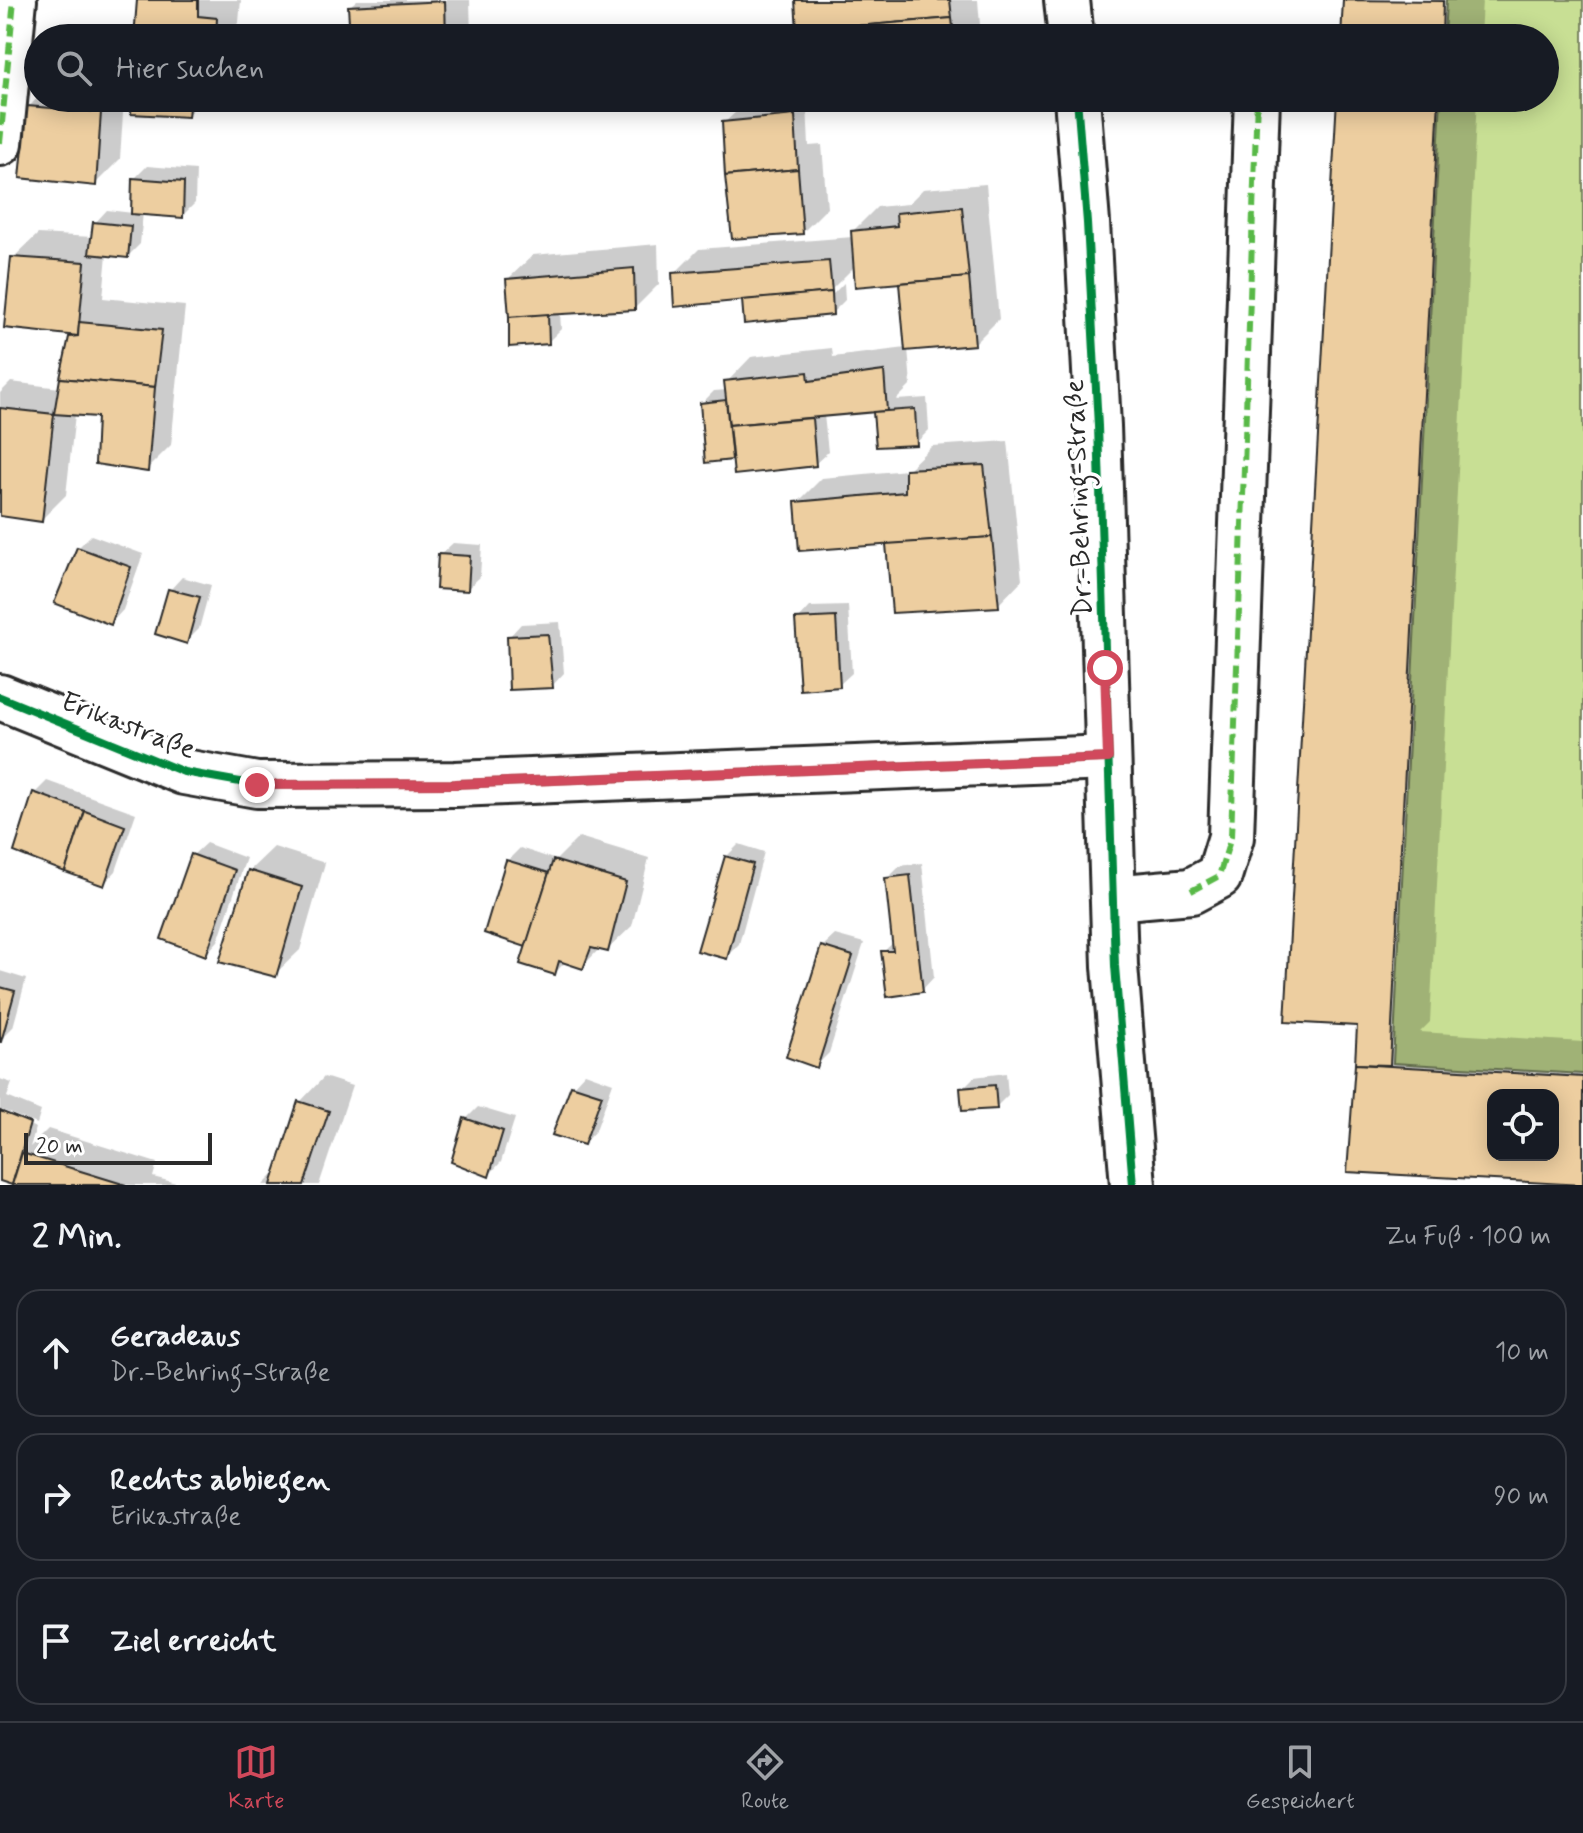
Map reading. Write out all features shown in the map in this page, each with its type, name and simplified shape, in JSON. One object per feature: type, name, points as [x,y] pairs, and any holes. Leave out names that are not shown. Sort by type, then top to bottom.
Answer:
[{"type":"street","points":[[0,143],[14,0]]},
{"type":"street","points":[[1067,0],[1070,24]]},
{"type":"street","name":"Dr.-Behring-Straße","points":[[1078,112],[1098,426],[1115,966],[1133,1185]]},
{"type":"street","points":[[1113,898],[1191,891],[1219,876],[1231,837],[1257,112]]},
{"type":"street","name":"Erikastraße","points":[[0,697],[184,772],[257,785],[455,784],[1108,758]]},
{"type":"green space","points":[[1446,0],[1583,0],[1583,1074],[1393,1063],[1440,112],[1559,112],[1559,24],[1445,24]]},
{"type":"building","points":[[137,0],[198,0],[198,16],[217,18],[217,24],[135,24]]},
{"type":"building","points":[[795,0],[950,0],[952,18],[880,24],[797,24]]},
{"type":"building","points":[[1343,0],[1443,1],[1442,24],[1342,24]]},
{"type":"building","points":[[445,1],[446,24],[349,24],[348,6]]},
{"type":"building","points":[[952,18],[953,24],[880,24]]},
{"type":"building","points":[[26,112],[101,112],[96,186],[20,178]]},
{"type":"building","points":[[131,112],[189,112],[188,117]]},
{"type":"building","points":[[1336,112],[1438,112],[1390,1065],[1355,1064],[1357,1026],[1285,1022]]},
{"type":"building","points":[[795,115],[798,169],[725,176],[722,122]]},
{"type":"building","points":[[798,169],[803,234],[732,239],[725,176]]},
{"type":"building","points":[[132,178],[184,182],[183,218],[131,214]]},
{"type":"building","points":[[962,207],[969,277],[855,287],[851,231],[897,226],[896,213]]},
{"type":"building","points":[[93,222],[131,226],[128,258],[89,254]]},
{"type":"building","points":[[11,257],[85,262],[78,336],[4,328]]},
{"type":"building","points":[[829,261],[832,292],[674,307],[672,273]]},
{"type":"building","points":[[634,268],[635,310],[509,317],[506,279]]},
{"type":"building","points":[[969,277],[975,345],[905,351],[899,283]]},
{"type":"building","points":[[832,292],[833,315],[744,324],[742,300]]},
{"type":"building","points":[[548,314],[549,344],[509,347],[509,317]]},
{"type":"building","points":[[79,322],[162,330],[155,387],[60,378],[69,337],[78,336]]},
{"type":"building","points":[[884,371],[887,411],[729,425],[724,381],[808,372],[809,381]]},
{"type":"building","points":[[60,378],[155,387],[148,472],[95,464],[97,417],[54,414]]},
{"type":"building","points":[[726,400],[732,460],[705,463],[700,403]]},
{"type":"building","points":[[0,408],[54,414],[42,522],[0,516]]},
{"type":"building","points":[[915,409],[917,445],[876,447],[873,412]]},
{"type":"building","points":[[812,418],[816,466],[734,475],[729,425]]},
{"type":"building","points":[[984,465],[992,537],[799,551],[795,502],[905,492],[905,469]]},
{"type":"building","points":[[992,537],[999,607],[892,613],[886,544]]},
{"type":"building","points":[[77,547],[131,567],[111,625],[54,603]]},
{"type":"building","points":[[438,554],[470,556],[468,591],[436,589]]},
{"type":"building","points":[[168,589],[200,597],[187,644],[155,634]]},
{"type":"building","points":[[836,617],[840,687],[800,690],[795,619]]},
{"type":"building","points":[[548,634],[553,688],[509,690],[507,636]]},
{"type":"building","points":[[33,792],[85,811],[65,872],[14,852]]},
{"type":"building","points":[[85,811],[125,826],[104,886],[65,872]]},
{"type":"building","points":[[191,854],[235,870],[206,956],[161,939]]},
{"type":"building","points":[[725,856],[753,864],[727,959],[697,951]]},
{"type":"building","points":[[506,860],[549,873],[526,947],[484,933]]},
{"type":"building","points":[[553,860],[626,882],[608,952],[591,948],[583,969],[559,961],[555,975],[520,964]]},
{"type":"building","points":[[248,870],[302,887],[276,977],[219,962]]},
{"type":"building","points":[[910,875],[923,992],[887,997],[881,951],[893,951],[885,878]]},
{"type":"building","points":[[821,946],[853,956],[817,1068],[786,1057]]},
{"type":"building","points":[[0,987],[15,991],[1,1042],[0,1042]]},
{"type":"building","points":[[1355,1064],[1583,1077],[1583,1185],[1347,1172]]},
{"type":"building","points":[[571,1085],[602,1095],[584,1145],[552,1135]]},
{"type":"building","points":[[995,1085],[997,1109],[962,1111],[960,1088]]},
{"type":"building","points":[[298,1101],[329,1111],[304,1185],[271,1185]]},
{"type":"building","points":[[0,1111],[30,1123],[12,1185],[0,1181]]},
{"type":"building","points":[[464,1118],[503,1131],[489,1177],[451,1162]]},
{"type":"building","points":[[22,1153],[126,1185],[12,1185]]},
{"type":"marked path","points":[[0,143],[14,0]]},
{"type":"marked path","points":[[1191,891],[1219,876],[1231,837],[1257,112]]},
{"type":"cycle path","points":[[1078,112],[1098,426],[1115,966],[1133,1185]]},
{"type":"cycle path","points":[[0,697],[184,772],[257,785],[455,784],[1108,758]]},
{"type":"route","points":[[257,785],[455,784],[1108,758],[1105,668]]}]
